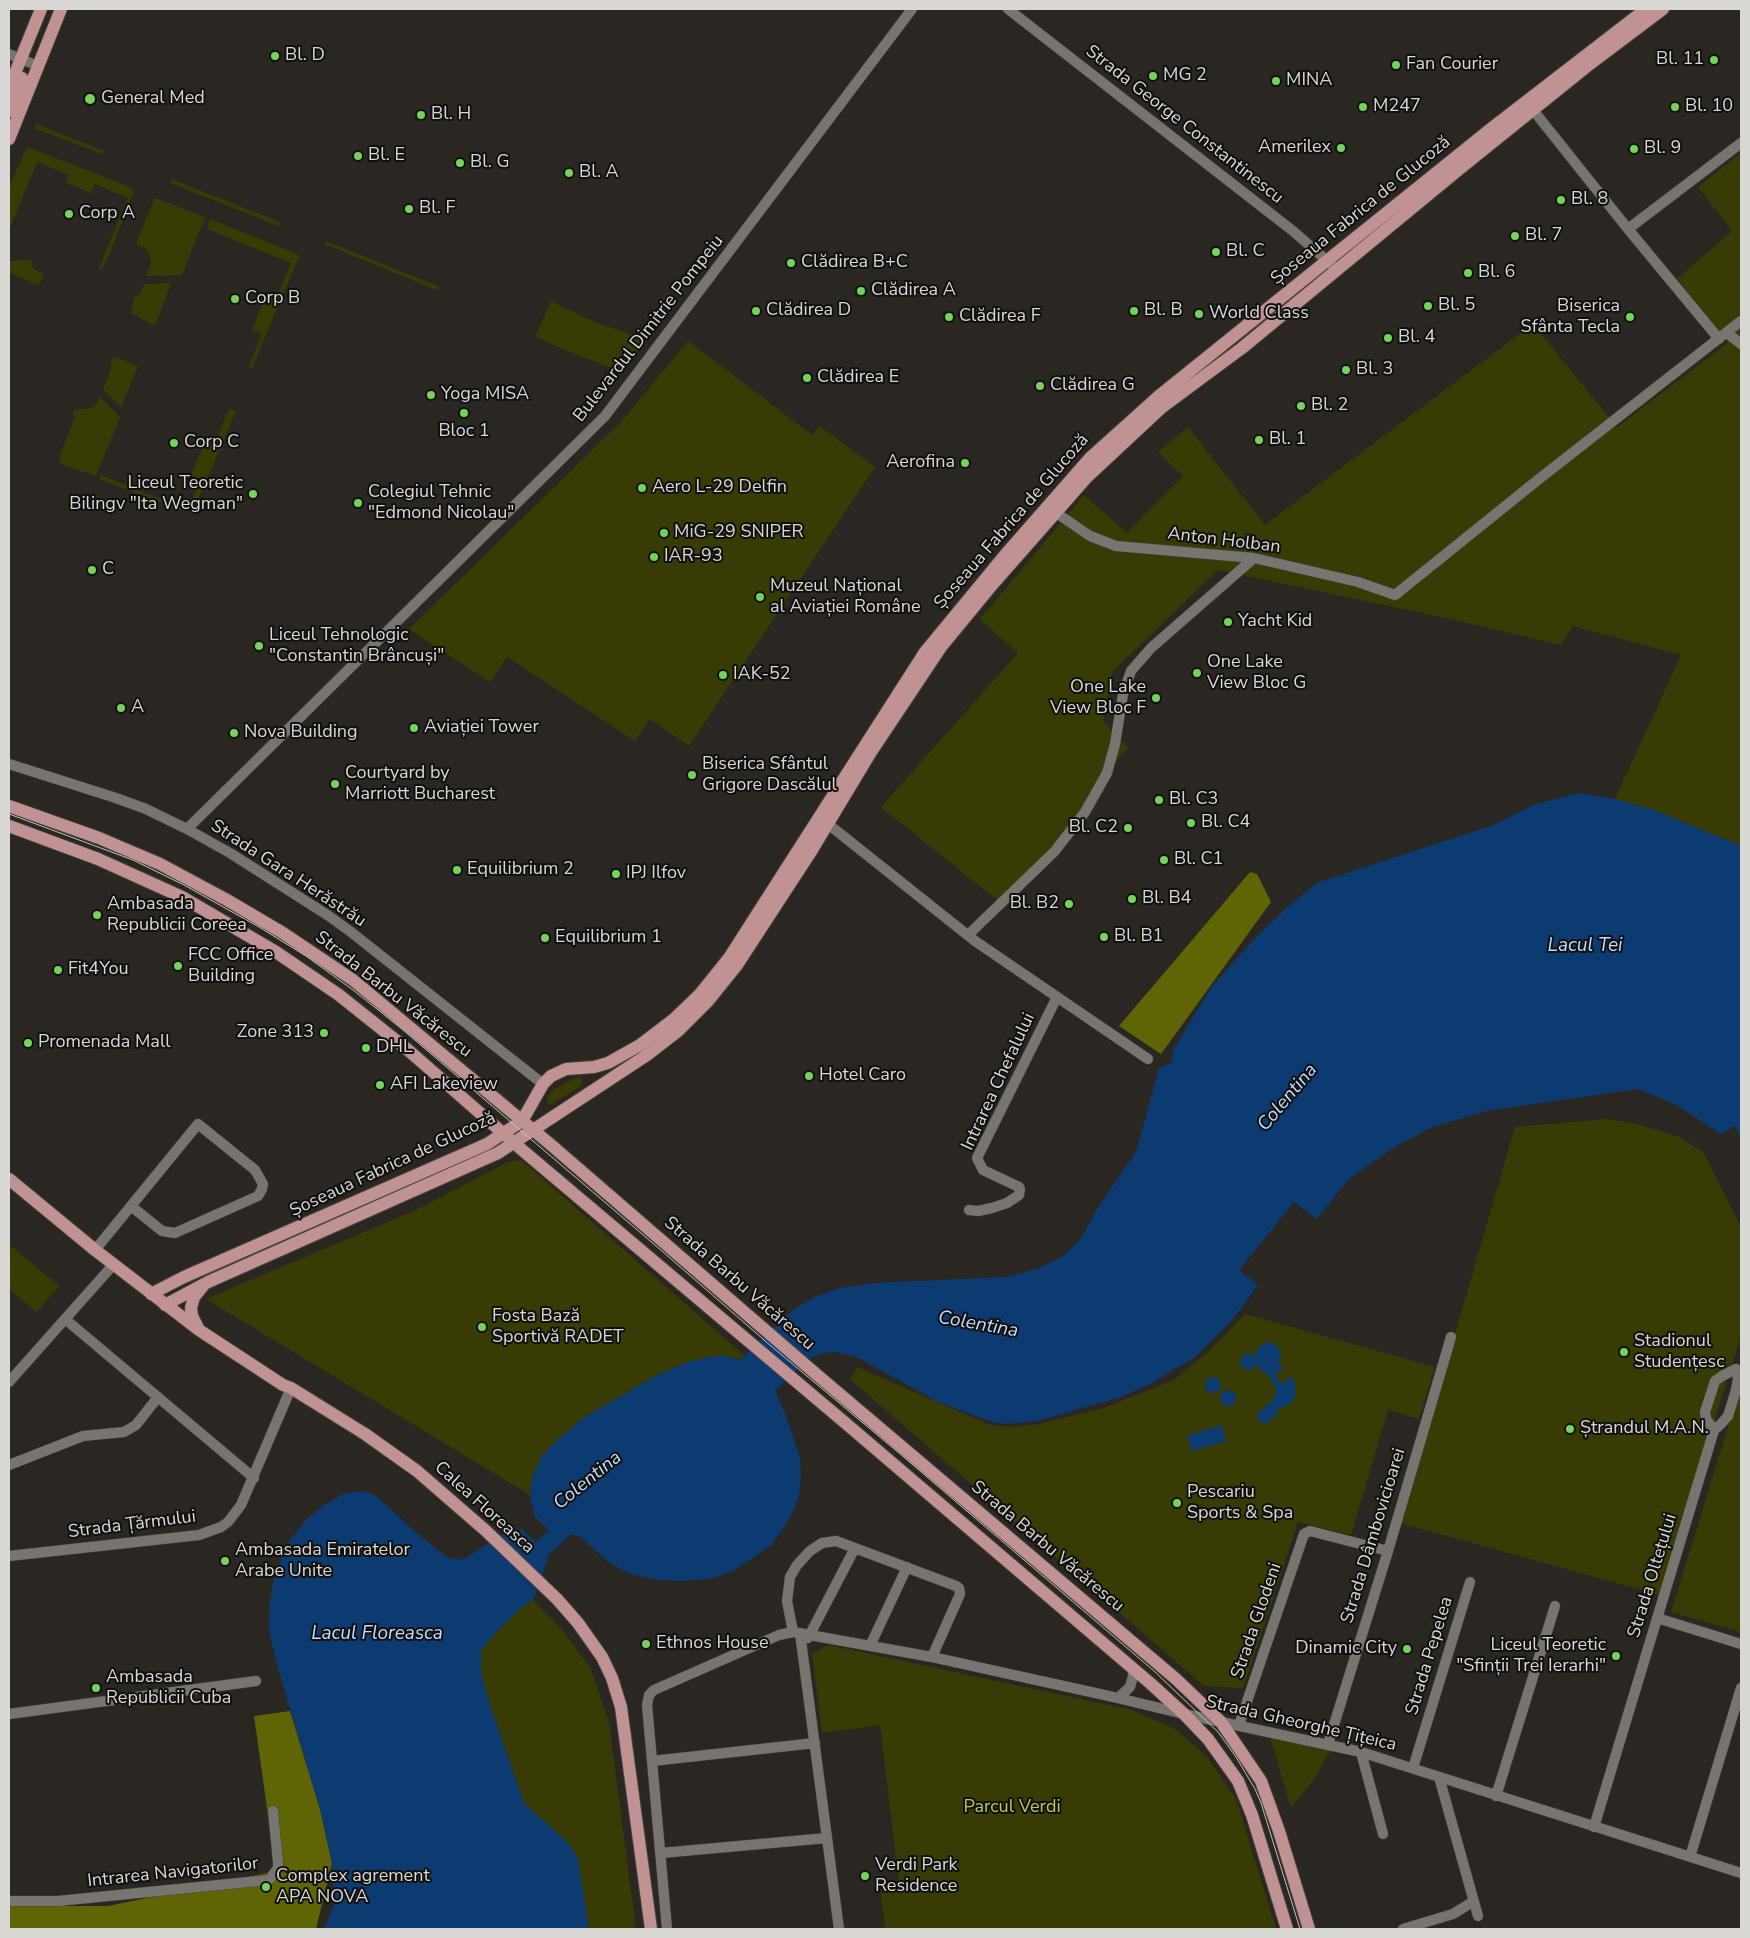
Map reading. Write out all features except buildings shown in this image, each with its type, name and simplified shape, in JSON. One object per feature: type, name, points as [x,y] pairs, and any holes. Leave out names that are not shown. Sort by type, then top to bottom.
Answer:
[{"type":"main road","points":[[9,88],[15,56],[41,9]]},
{"type":"main road","points":[[10,132],[61,9]]},
{"type":"main road","name":"Șoseaua Fabrica de Glucoză","points":[[165,1304],[205,1283],[473,1165],[515,1143],[647,1056],[690,1020],[737,965],[925,652],[964,602],[1084,465],[1106,442],[1145,408],[1327,260],[1552,81],[1646,9]]},
{"type":"main road","name":"Șoseaua Fabrica de Glucoză","points":[[151,1294],[184,1277],[470,1152],[504,1134],[522,1121],[543,1084],[556,1073],[566,1069],[602,1065],[640,1045],[674,1019],[700,994],[729,958],[937,653],[1055,512],[1087,477],[1161,408],[1242,348],[1407,211],[1663,9]]},
{"type":"main road","points":[[9,111],[26,68],[25,64],[15,56]]},
{"type":"main road","name":"Strada Barbu Văcărescu","points":[[9,806],[98,838],[160,864],[283,932],[353,980],[533,1130],[736,1306],[1176,1678],[1221,1722],[1251,1765],[1264,1788],[1284,1847],[1308,1929]]},
{"type":"main road","name":"Strada Barbu Văcărescu","points":[[9,826],[147,880],[276,952],[339,995],[385,1031],[1132,1669],[1184,1714],[1215,1748],[1246,1798],[1287,1929]]},
{"type":"main road","points":[[570,1105],[586,1090],[590,1082],[587,1074],[581,1067]]},
{"type":"main road","name":"Calea Floreasca","points":[[9,1180],[94,1250],[199,1330],[283,1385],[291,1388],[392,1451],[447,1495],[566,1610],[588,1636],[602,1657],[612,1678],[621,1706],[651,1929]]},
{"type":"main road","points":[[199,1330],[190,1308],[194,1297],[205,1283]]},
{"type":"street","name":"Bulevardul Dimitrie Pompeiu","points":[[187,829],[605,416],[912,9]]},
{"type":"street","name":"Strada George Constantinescu","points":[[1008,9],[1293,230],[1337,270]]},
{"type":"street","points":[[15,56],[38,66]]},
{"type":"street","points":[[1533,110],[1628,229],[1723,336],[1741,344]]},
{"type":"street","points":[[1628,229],[1741,143]]},
{"type":"street","points":[[1723,336],[1741,321]]},
{"type":"street","name":"Anton Holban","points":[[1055,512],[1090,536],[1116,546],[1254,558],[1358,582],[1395,595],[1539,479],[1723,336]]},
{"type":"street","points":[[968,935],[1054,851],[1085,812],[1106,773],[1115,744],[1123,694],[1131,671],[1151,648],[1254,558]]},
{"type":"street","name":"Strada Gara Herăstrău","points":[[9,764],[116,798],[187,829],[329,916],[543,1084]]},
{"type":"street","points":[[823,820],[968,935],[1148,1059]]},
{"type":"street","name":"Intrarea Chefalului","points":[[969,1210],[978,1211],[992,1208],[1007,1203],[1019,1195],[1020,1189],[1018,1187],[982,1170],[977,1158],[1057,997]]},
{"type":"street","points":[[94,1250],[198,1124],[255,1170],[263,1184],[258,1196],[175,1233],[162,1231],[131,1206]]},
{"type":"street","points":[[10,1378],[114,1264]]},
{"type":"street","points":[[65,1319],[254,1478]]},
{"type":"street","name":"Strada Dâmbovicioarei","points":[[1328,1744],[1388,1551],[1451,1337]]},
{"type":"street","name":"Strada Oltețului","points":[[1594,1827],[1714,1430],[1728,1416],[1737,1384],[1736,1369],[1715,1381],[1705,1412],[1706,1419],[1714,1430]]},
{"type":"street","name":"Strada Țărmului","points":[[9,1556],[199,1535],[211,1532],[228,1522],[236,1512],[254,1478],[291,1388]]},
{"type":"street","points":[[9,1464],[83,1436],[124,1432],[136,1425],[158,1397]]},
{"type":"street","name":"Strada Glodeni","points":[[1239,1725],[1303,1536],[1310,1530],[1388,1551]]},
{"type":"street","points":[[839,1929],[802,1647],[796,1632],[787,1594],[790,1577],[797,1565],[810,1551],[828,1542],[842,1543],[956,1586],[960,1592],[932,1657]]},
{"type":"street","points":[[802,1647],[811,1634],[855,1548]]},
{"type":"street","points":[[870,1646],[907,1568]]},
{"type":"street","name":"Strada Pepelea","points":[[1414,1768],[1470,1582]]},
{"type":"street","points":[[1496,1796],[1555,1606]]},
{"type":"street","points":[[1657,1618],[1741,1644]]},
{"type":"street","name":"Strada Gheorghe Țițeica","points":[[652,1761],[648,1700],[649,1695],[654,1690],[780,1635],[796,1632],[932,1657],[1361,1752],[1741,1873]]},
{"type":"street","points":[[1118,1698],[1130,1687],[1133,1676],[1132,1669]]},
{"type":"street","points":[[9,1714],[256,1681]]},
{"type":"street","points":[[1690,1857],[1741,1688]]},
{"type":"street","points":[[667,1929],[652,1761],[815,1742]]},
{"type":"street","points":[[1361,1752],[1383,1834]]},
{"type":"street","points":[[1439,1777],[1478,1916]]},
{"type":"street","name":"Intrarea Navigatorilor","points":[[9,1901],[86,1899],[270,1880],[278,1868],[273,1811]]},
{"type":"street","points":[[661,1853],[827,1838]]},
{"type":"street","points":[[1403,1929],[1453,1914],[1474,1901]]},
{"type":"green space","points":[[36,124],[105,152],[102,154],[34,128]]},
{"type":"green space","points":[[27,147],[130,187],[134,191],[106,263],[102,268],[98,270],[128,198],[95,184],[91,193],[66,183],[69,175],[37,162],[9,230],[9,187]]},
{"type":"green space","points":[[1741,153],[1741,846],[1654,810],[1615,799],[1681,655],[1573,626],[1561,645],[1446,618],[1218,570],[1112,672],[1103,721],[1128,748],[1119,757],[1092,808],[1002,904],[881,807],[1018,653],[980,619],[1084,495],[1127,533],[1183,476],[1158,452],[1188,427],[1265,525],[1533,324],[1617,427],[1728,343],[1677,279],[1732,231],[1698,187]]},
{"type":"green space","points":[[171,179],[280,222],[278,226],[170,183]]},
{"type":"green space","points":[[155,198],[205,217],[182,275],[146,276],[151,264],[150,255],[145,248],[137,245],[137,241]]},
{"type":"green space","points":[[210,219],[297,254],[299,257],[252,368],[248,367],[262,334],[252,330],[267,293],[277,296],[291,263],[207,229]]},
{"type":"green space","points":[[326,241],[439,288],[436,290],[325,244]]},
{"type":"green space","points":[[32,260],[31,265],[35,270],[44,274],[39,285],[9,273],[9,261]]},
{"type":"green space","points":[[171,283],[155,326],[131,313],[135,297],[140,293],[144,284]]},
{"type":"green space","points":[[551,301],[590,320],[645,340],[623,372],[585,358],[535,337]]},
{"type":"green space","points":[[688,341],[812,435],[819,426],[875,467],[689,746],[650,719],[635,741],[507,657],[490,682],[409,629],[620,423]]},
{"type":"green space","points":[[115,357],[138,366],[121,407],[103,389],[111,369],[111,360]]},
{"type":"green space","points":[[100,397],[120,417],[96,476],[61,464],[59,458],[75,416],[72,414],[75,410],[92,408]]},
{"type":"green space","points":[[229,409],[236,411],[197,502],[192,500],[200,479],[191,475],[207,437],[216,440]]},
{"type":"green space","points":[[101,475],[187,510],[186,512],[99,479]]},
{"type":"green space","points":[[578,1077],[582,1079],[581,1086],[550,1105],[546,1100],[551,1091]]},
{"type":"green space","name":"Ștrandul M.A.N.","points":[[1607,1119],[1634,1123],[1682,1138],[1704,1153],[1741,1227],[1741,1336],[1660,1595],[1400,1523],[1515,1127]]},
{"type":"green space","name":"Fosta Bază Sportivă RADET","points":[[521,1160],[745,1356],[740,1360],[722,1355],[691,1361],[657,1375],[583,1418],[552,1445],[532,1478],[530,1495],[206,1299],[416,1210],[508,1162]]},
{"type":"green space","points":[[11,1246],[59,1286],[37,1312],[9,1289],[9,1249]]},
{"type":"green space","name":"Pescariu Sports & Spa","points":[[1245,1314],[1435,1367],[1419,1419],[1388,1410],[1351,1535],[1298,1522],[1243,1688],[1204,1686],[850,1379],[857,1367],[990,1425],[1010,1427],[1039,1424],[1104,1408],[1174,1380],[1208,1352]]},
{"type":"green space","points":[[1741,1385],[1741,1632],[1671,1612]]},
{"type":"green space","points":[[533,1600],[565,1633],[591,1669],[609,1723],[636,1929],[589,1929],[577,1859],[524,1803],[490,1705],[481,1672],[481,1650],[502,1626],[522,1607]]},
{"type":"green space","name":"Parcul Verdi","points":[[828,1645],[1132,1710],[1177,1730],[1208,1758],[1236,1799],[1276,1929],[885,1929],[881,1893],[900,1891],[880,1725],[822,1733],[812,1654]]},
{"type":"green space","points":[[1270,1737],[1331,1750],[1312,1782],[1291,1808]]},
{"type":"shaded area","points":[[1250,872],[1257,874],[1271,902],[1161,1054],[1119,1026]]},
{"type":"shaded area","name":"Complex agrement APA NOVA","points":[[290,1711],[320,1809],[332,1863],[316,1929],[9,1929],[9,1906],[108,1906],[272,1872],[275,1865],[254,1716]]},
{"type":"water","name":"Lacul Tei","points":[[1579,793],[1615,799],[1654,810],[1741,846],[1741,1138],[1735,1126],[1721,1134],[1675,1104],[1638,1089],[1486,1111],[1430,1128],[1395,1147],[1351,1177],[1316,1219],[1294,1202],[1239,1270],[1258,1285],[1232,1320],[1195,1357],[1152,1383],[1121,1397],[1037,1421],[1007,1424],[992,1422],[938,1402],[857,1357],[836,1352],[823,1353],[809,1358],[775,1391],[785,1413],[800,1458],[799,1496],[792,1514],[782,1531],[769,1547],[733,1571],[710,1579],[658,1580],[630,1574],[608,1562],[581,1537],[570,1534],[562,1542],[534,1516],[530,1495],[532,1478],[540,1459],[552,1445],[583,1418],[657,1375],[691,1361],[722,1355],[740,1360],[794,1309],[815,1297],[840,1288],[874,1283],[1008,1277],[1039,1268],[1063,1256],[1081,1239],[1097,1209],[1136,1152],[1159,1068],[1172,1063],[1173,1050],[1213,985],[1257,936],[1282,912],[1316,883],[1494,825],[1533,805]]},
{"type":"water","points":[[1271,1342],[1277,1346],[1281,1353],[1279,1363],[1282,1368],[1280,1372],[1276,1372],[1276,1377],[1279,1381],[1285,1383],[1288,1382],[1286,1377],[1290,1376],[1295,1384],[1296,1392],[1293,1402],[1276,1411],[1279,1418],[1273,1415],[1269,1422],[1264,1424],[1259,1421],[1257,1416],[1265,1408],[1264,1403],[1269,1406],[1276,1394],[1276,1388],[1270,1377],[1257,1364],[1253,1369],[1247,1370],[1242,1367],[1240,1362],[1244,1354],[1249,1353],[1255,1356],[1258,1348],[1264,1343]]},
{"type":"water","points":[[1210,1377],[1216,1377],[1221,1382],[1219,1391],[1210,1393],[1205,1388],[1205,1382]]},
{"type":"water","points":[[1225,1390],[1231,1390],[1236,1395],[1234,1404],[1225,1406],[1220,1401],[1220,1395]]},
{"type":"water","points":[[1221,1425],[1226,1441],[1192,1451],[1187,1436]]},
{"type":"water","name":"Lacul Floreasca","points":[[362,1491],[375,1495],[421,1537],[447,1557],[458,1560],[466,1558],[507,1531],[522,1529],[549,1555],[533,1600],[522,1607],[502,1626],[481,1650],[481,1672],[490,1705],[524,1803],[569,1844],[578,1859],[589,1929],[324,1929],[334,1905],[332,1863],[320,1809],[275,1658],[269,1630],[269,1609],[273,1583],[282,1557],[291,1539],[305,1521],[324,1505],[345,1493]]},
{"type":"waterway","name":"Colentina","points":[[526,1564],[573,1520]]},
{"type":"tram line","points":[[9,814],[133,860],[184,885],[306,956],[353,990],[402,1029],[771,1346],[1154,1671],[1218,1732],[1255,1789],[1300,1929]]},
{"type":"place","name":"Bl. D","points":[[275,56]]},
{"type":"place","name":"Bl. 11","points":[[1714,60]]},
{"type":"place","name":"Fan Courier","points":[[1396,65]]},
{"type":"place","name":"MG 2","points":[[1153,76]]},
{"type":"place","name":"MINA","points":[[1276,81]]},
{"type":"place","name":"General Med","points":[[90,99]]},
{"type":"place","name":"M247","points":[[1363,107]]},
{"type":"place","name":"Bl. 10","points":[[1675,107]]},
{"type":"place","name":"Bl. H","points":[[421,115]]},
{"type":"place","name":"Amerilex","points":[[1341,148]]},
{"type":"place","name":"Bl. 9","points":[[1634,149]]},
{"type":"place","name":"Bl. E","points":[[358,156]]},
{"type":"place","name":"Bl. G","points":[[460,163]]},
{"type":"place","name":"Bl. A","points":[[569,173]]},
{"type":"place","name":"Bl. 8","points":[[1561,200]]},
{"type":"place","name":"Bl. F","points":[[409,209]]},
{"type":"place","name":"Corp A","points":[[69,214]]},
{"type":"place","name":"Bl. 7","points":[[1515,236]]},
{"type":"place","name":"Bl. C","points":[[1216,252]]},
{"type":"place","name":"Clădirea B+C","points":[[791,263]]},
{"type":"place","name":"Bl. 6","points":[[1468,273]]},
{"type":"place","name":"Clădirea A","points":[[861,291]]},
{"type":"place","name":"Corp B","points":[[235,299]]},
{"type":"place","name":"Bl. 5","points":[[1428,306]]},
{"type":"place","name":"Clădirea D","points":[[756,311]]},
{"type":"place","name":"Bl. B","points":[[1134,311]]},
{"type":"place","name":"World Class","points":[[1199,314]]},
{"type":"place","name":"Clădirea F","points":[[949,317]]},
{"type":"place","name":"Biserica Sfânta Tecla","points":[[1630,317]]},
{"type":"place","name":"Bl. 4","points":[[1388,338]]},
{"type":"place","name":"Bl. 3","points":[[1346,370]]},
{"type":"place","name":"Clădirea E","points":[[807,378]]},
{"type":"place","name":"Clădirea G","points":[[1040,386]]},
{"type":"place","name":"Yoga MISA","points":[[431,395]]},
{"type":"place","name":"Bl. 2","points":[[1301,406]]},
{"type":"place","name":"Bloc 1","points":[[464,413]]},
{"type":"place","name":"Bl. 1","points":[[1259,440]]},
{"type":"place","name":"Corp C","points":[[174,443]]},
{"type":"place","name":"Aerofina","points":[[965,463]]},
{"type":"place","name":"Aero L-29 Delfin","points":[[642,488]]},
{"type":"place","name":"Liceul Teoretic Bilingv \"Ita Wegman\"","points":[[253,494]]},
{"type":"place","name":"Colegiul Tehnic \"Edmond Nicolau\"","points":[[358,503]]},
{"type":"place","name":"MiG-29 SNIPER","points":[[664,533]]},
{"type":"place","name":"IAR-93","points":[[654,557]]},
{"type":"place","name":"C","points":[[92,570]]},
{"type":"place","name":"Muzeul Național al Aviației Române","points":[[760,597]]},
{"type":"place","name":"Yacht Kid","points":[[1228,622]]},
{"type":"place","name":"Liceul Tehnologic \"Constantin Brâncuși\"","points":[[259,646]]},
{"type":"place","name":"One Lake View Bloc G","points":[[1197,673]]},
{"type":"place","name":"IAK-52","points":[[723,675]]},
{"type":"place","name":"One Lake View Bloc F","points":[[1156,698]]},
{"type":"place","name":"A","points":[[121,708]]},
{"type":"place","name":"Aviației Tower","points":[[414,728]]},
{"type":"place","name":"Nova Building","points":[[234,733]]},
{"type":"place","name":"Biserica Sfântul Grigore Dascălul","points":[[692,775]]},
{"type":"place","name":"Courtyard by Marriott Bucharest","points":[[335,784]]},
{"type":"place","name":"Bl. C3","points":[[1159,800]]},
{"type":"place","name":"Bl. C4","points":[[1191,823]]},
{"type":"place","name":"Bl. C2","points":[[1128,828]]},
{"type":"place","name":"Bl. C1","points":[[1164,860]]},
{"type":"place","name":"Equilibrium 2","points":[[457,870]]},
{"type":"place","name":"IPJ Ilfov","points":[[616,874]]},
{"type":"place","name":"Bl. B4","points":[[1132,899]]},
{"type":"place","name":"Bl. B2","points":[[1069,904]]},
{"type":"place","name":"Ambasada Republicii Coreea","points":[[97,915]]},
{"type":"place","name":"Bl. B1","points":[[1104,937]]},
{"type":"place","name":"Equilibrium 1","points":[[545,938]]},
{"type":"place","name":"FCC Office Building","points":[[178,966]]},
{"type":"place","name":"Fit4You","points":[[58,970]]},
{"type":"place","name":"Zone 313","points":[[324,1033]]},
{"type":"place","name":"Promenada Mall","points":[[28,1043]]},
{"type":"place","name":"DHL","points":[[366,1048]]},
{"type":"place","name":"Hotel Caro","points":[[809,1076]]},
{"type":"place","name":"AFI Lakeview","points":[[380,1085]]},
{"type":"place","name":"Fosta Bază Sportivă RADET","points":[[482,1327]]},
{"type":"place","name":"Stadionul Studențesc","points":[[1624,1352]]},
{"type":"place","name":"Ștrandul M.A.N.","points":[[1570,1429]]},
{"type":"place","name":"Pescariu Sports & Spa","points":[[1177,1503]]},
{"type":"place","name":"Ambasada Emiratelor Arabe Unite","points":[[225,1561]]},
{"type":"place","name":"Ethnos House","points":[[646,1644]]},
{"type":"place","name":"Dinamic City","points":[[1407,1649]]},
{"type":"place","name":"Liceul Teoretic \"Sfinții Trei Ierarhi\"","points":[[1616,1656]]},
{"type":"place","name":"Ambasada Republicii Cuba","points":[[96,1688]]},
{"type":"place","name":"Verdi Park Residence","points":[[865,1876]]},
{"type":"place","name":"Complex agrement APA NOVA","points":[[266,1887]]}]
